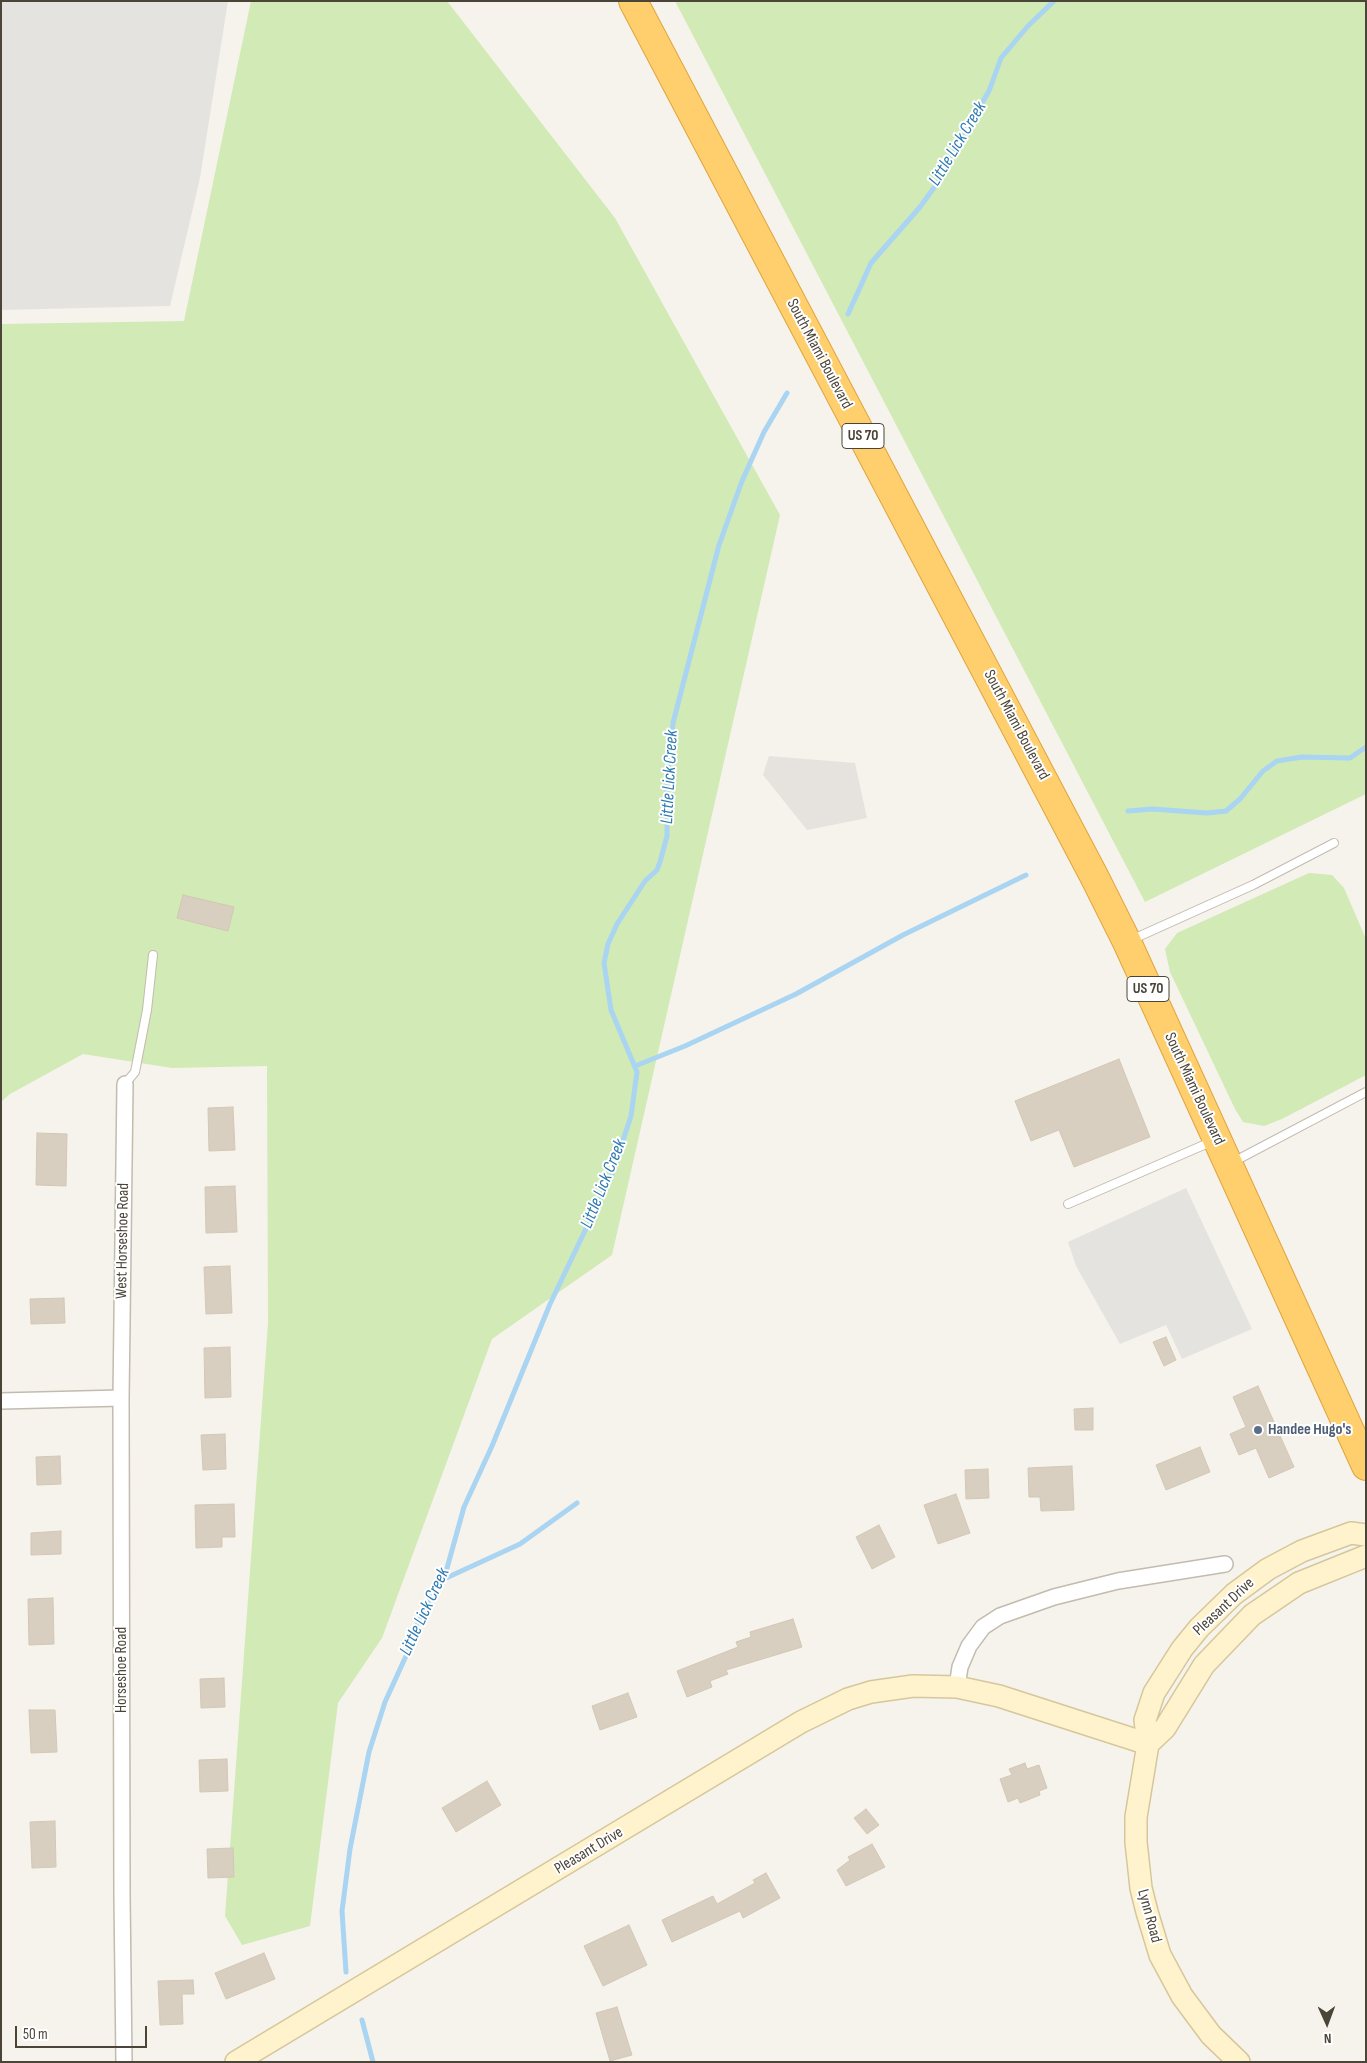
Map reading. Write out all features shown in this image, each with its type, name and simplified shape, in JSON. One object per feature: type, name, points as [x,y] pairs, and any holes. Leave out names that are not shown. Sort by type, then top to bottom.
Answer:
[{"type":"highway","name":"South Miami Boulevard","points":[[633,1],[1055,799],[1127,942],[1366,1466]]},
{"type":"street","name":"West Horseshoe Road","points":[[121,1398],[125,1084]]},
{"type":"street","points":[[1,1401],[121,1398]]},
{"type":"street","name":"Horseshoe Road","points":[[121,1398],[124,2062]]},
{"type":"street","name":"Pleasant Drive","points":[[1148,1744],[1145,1720],[1154,1693],[1182,1649],[1217,1610],[1251,1581],[1287,1558],[1350,1533],[1366,1535]]},
{"type":"street","name":"Pleasant Drive","points":[[1148,1744],[1165,1728],[1204,1665],[1252,1615],[1299,1583],[1366,1556]]},
{"type":"street","name":"Pleasant Drive","points":[[957,1687],[960,1667],[969,1646],[984,1628],[1000,1616],[1054,1597],[1118,1580],[1225,1564]]},
{"type":"street","name":"Pleasant Drive","points":[[236,2062],[830,1706],[848,1699],[893,1688],[913,1686],[957,1687],[999,1696],[1148,1744]]},
{"type":"street","name":"Lynn Road","points":[[1148,1744],[1136,1817],[1136,1842],[1141,1888],[1152,1933],[1167,1969],[1182,1996],[1211,2035],[1238,2062]]},
{"type":"lane","points":[[1127,942],[1253,885],[1334,843]]},
{"type":"lane","points":[[125,1084],[135,1072],[147,1010],[153,955]]},
{"type":"lane","points":[[1229,1164],[1366,1092]]},
{"type":"lane","points":[[1068,1204],[1217,1139]]},
{"type":"shaded area","points":[[1,1],[228,1],[200,178],[170,306],[1,310]]},
{"type":"shaded area","points":[[769,756],[855,763],[867,818],[807,830],[763,775]]},
{"type":"shaded area","points":[[1186,1188],[1252,1329],[1182,1359],[1166,1325],[1120,1344],[1076,1266],[1068,1242]]},
{"type":"green space","points":[[251,1],[447,1],[615,218],[780,515],[612,1255],[492,1339],[382,1638],[338,1703],[310,1926],[242,1945],[225,1916],[268,1323],[267,1066],[172,1068],[83,1054],[10,1094],[1,1102],[1,324],[184,321]]},
{"type":"green space","points":[[675,1],[1366,1],[1366,794],[1145,902]]},
{"type":"green space","points":[[1309,873],[1332,875],[1344,888],[1366,939],[1366,1075],[1282,1119],[1264,1126],[1243,1122],[1235,1109],[1170,972],[1165,949],[1177,933]]},
{"type":"building","points":[[183,895],[234,907],[228,931],[177,918]]},
{"type":"building","points":[[1119,1059],[1150,1137],[1074,1167],[1059,1130],[1031,1141],[1015,1101]]},
{"type":"building","points":[[233,1107],[235,1150],[209,1151],[208,1108]]},
{"type":"building","points":[[37,1133],[67,1134],[66,1186],[36,1185]]},
{"type":"building","points":[[235,1186],[237,1232],[206,1233],[205,1187]]},
{"type":"building","points":[[230,1266],[232,1313],[206,1314],[204,1267]]},
{"type":"building","points":[[64,1298],[65,1323],[31,1324],[30,1299]]},
{"type":"building","points":[[1166,1337],[1176,1360],[1164,1366],[1153,1342]]},
{"type":"building","points":[[230,1347],[231,1397],[205,1398],[204,1348]]},
{"type":"building","name":"Handee Hugo's","points":[[1258,1386],[1294,1467],[1269,1478],[1256,1448],[1239,1455],[1230,1434],[1246,1427],[1233,1397]]},
{"type":"building","points":[[1093,1408],[1093,1430],[1075,1430],[1074,1409]]},
{"type":"building","points":[[225,1434],[226,1469],[203,1470],[201,1435]]},
{"type":"building","points":[[1200,1447],[1210,1472],[1166,1490],[1156,1465]]},
{"type":"building","points":[[60,1456],[61,1484],[37,1485],[36,1457]]},
{"type":"building","points":[[1072,1466],[1074,1510],[1041,1511],[1040,1497],[1029,1497],[1028,1468]]},
{"type":"building","points":[[988,1469],[989,1498],[966,1499],[965,1470]]},
{"type":"building","points":[[956,1494],[970,1533],[938,1544],[924,1505]]},
{"type":"building","points":[[234,1504],[235,1537],[222,1537],[222,1547],[196,1548],[195,1505]]},
{"type":"building","points":[[879,1525],[895,1557],[872,1569],[856,1537]]},
{"type":"building","points":[[61,1531],[61,1554],[31,1555],[31,1533]]},
{"type":"building","points":[[53,1598],[54,1644],[29,1645],[28,1599]]},
{"type":"building","points":[[793,1619],[802,1647],[726,1670],[728,1674],[710,1681],[712,1687],[687,1697],[677,1671],[738,1647],[736,1642],[751,1637],[750,1632]]},
{"type":"building","points":[[224,1678],[225,1707],[201,1708],[200,1679]]},
{"type":"building","points":[[628,1693],[637,1717],[600,1730],[592,1706]]},
{"type":"building","points":[[29,1710],[55,1710],[57,1752],[31,1753]]},
{"type":"building","points":[[227,1759],[228,1791],[200,1792],[199,1760]]},
{"type":"building","points":[[1025,1763],[1027,1769],[1039,1765],[1047,1788],[1039,1791],[1040,1795],[1020,1803],[1018,1798],[1008,1802],[1000,1779],[1012,1775],[1009,1769]]},
{"type":"building","points":[[487,1781],[501,1805],[456,1832],[442,1808]]},
{"type":"building","points":[[866,1809],[879,1825],[867,1834],[854,1818]]},
{"type":"building","points":[[55,1821],[56,1867],[32,1868],[30,1822]]},
{"type":"building","points":[[872,1844],[885,1867],[846,1886],[837,1870],[850,1860],[848,1857]]},
{"type":"building","points":[[233,1848],[234,1877],[208,1878],[207,1849]]},
{"type":"building","points":[[766,1873],[780,1898],[743,1918],[740,1911],[672,1942],[662,1920],[713,1896],[717,1904],[755,1883],[753,1880]]},
{"type":"building","points":[[629,1925],[647,1965],[603,1986],[584,1946]]},
{"type":"building","points":[[264,1953],[275,1979],[226,1999],[215,1973]]},
{"type":"building","points":[[193,1980],[194,1994],[182,1994],[183,2024],[160,2025],[158,1981]]},
{"type":"building","points":[[617,2007],[632,2055],[610,2061],[596,2013]]},
{"type":"waterway","name":"Little Lick Creek","points":[[848,314],[871,263],[920,207],[941,178],[951,155],[989,91],[1001,58],[1028,26],[1054,1]]},
{"type":"waterway","name":"Little Lick Creek","points":[[346,1972],[342,1911],[350,1849],[369,1752],[385,1702],[406,1656],[419,1620],[437,1584],[444,1579],[464,1507],[492,1446],[550,1304],[612,1174],[631,1116],[637,1072],[611,1010],[604,963],[608,944],[617,924],[645,881],[657,870],[660,862],[667,836],[667,782],[673,723],[719,545],[742,481],[764,432],[787,393]]},
{"type":"waterway","points":[[1128,811],[1152,809],[1207,813],[1226,811],[1240,799],[1263,771],[1277,761],[1302,757],[1350,758],[1366,747]]},
{"type":"waterway","points":[[635,1066],[685,1046],[796,994],[903,935],[1026,875]]},
{"type":"waterway","points":[[444,1579],[520,1544],[577,1503]]},
{"type":"waterway","name":"Little Lick Creek","points":[[362,2020],[373,2062]]},
{"type":"place","name":"Handee Hugo's","points":[[1258,1430]]}]
